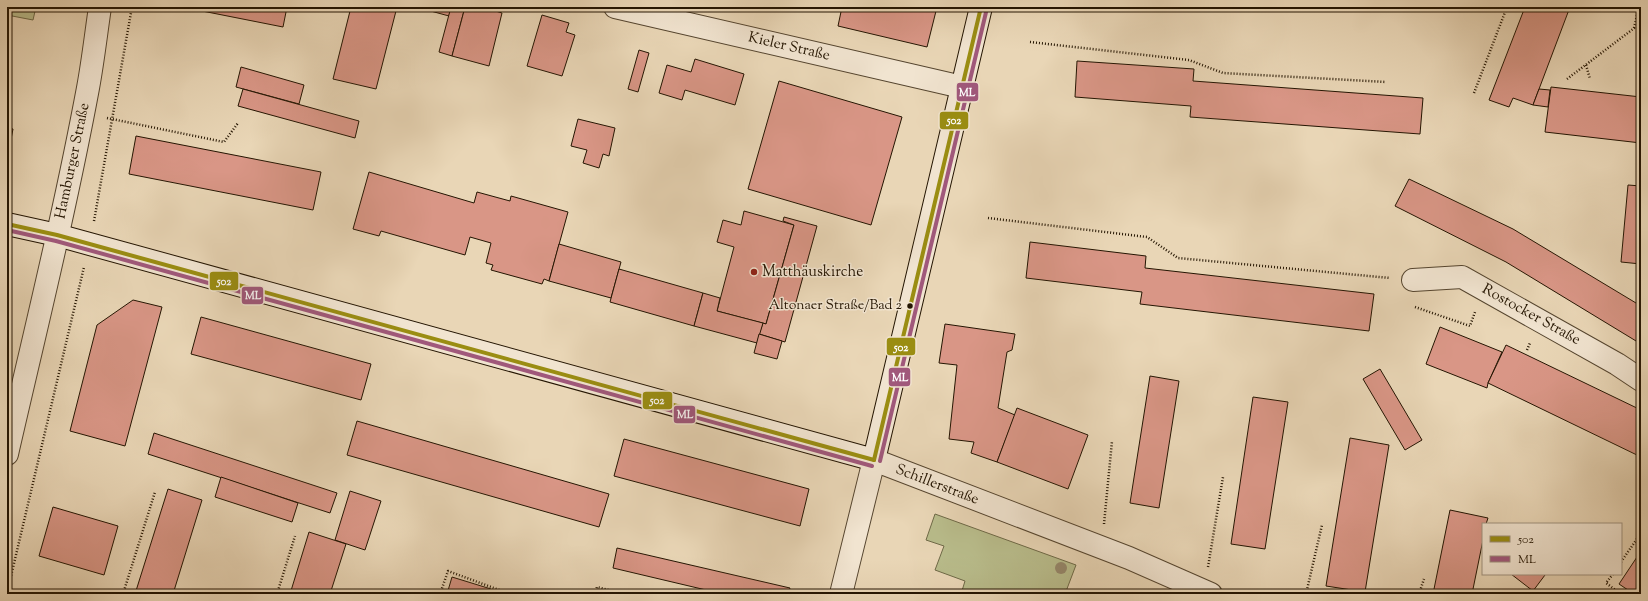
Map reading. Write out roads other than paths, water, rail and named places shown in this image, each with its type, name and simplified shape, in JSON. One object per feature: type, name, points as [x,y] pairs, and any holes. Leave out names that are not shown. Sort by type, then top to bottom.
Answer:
[{"type":"street","name":"Hamburger Straße","points":[[7,454],[83,113],[100,7]]},
{"type":"street","name":"Kieler Straße","points":[[615,7],[962,87]]},
{"type":"street","points":[[841,594],[981,7]]},
{"type":"street","name":"Schillerstraße","points":[[7,224],[57,235],[874,460],[1102,548],[1207,592]]},
{"type":"street","name":"Rostocker Straße","points":[[1413,280],[1462,277],[1617,364],[1641,380]]},
{"type":"place","name":"Matthäuskirche","points":[[754,272]]},
{"type":"place","name":"Altonaer Straße/Bad 2","points":[[910,306]]}]
